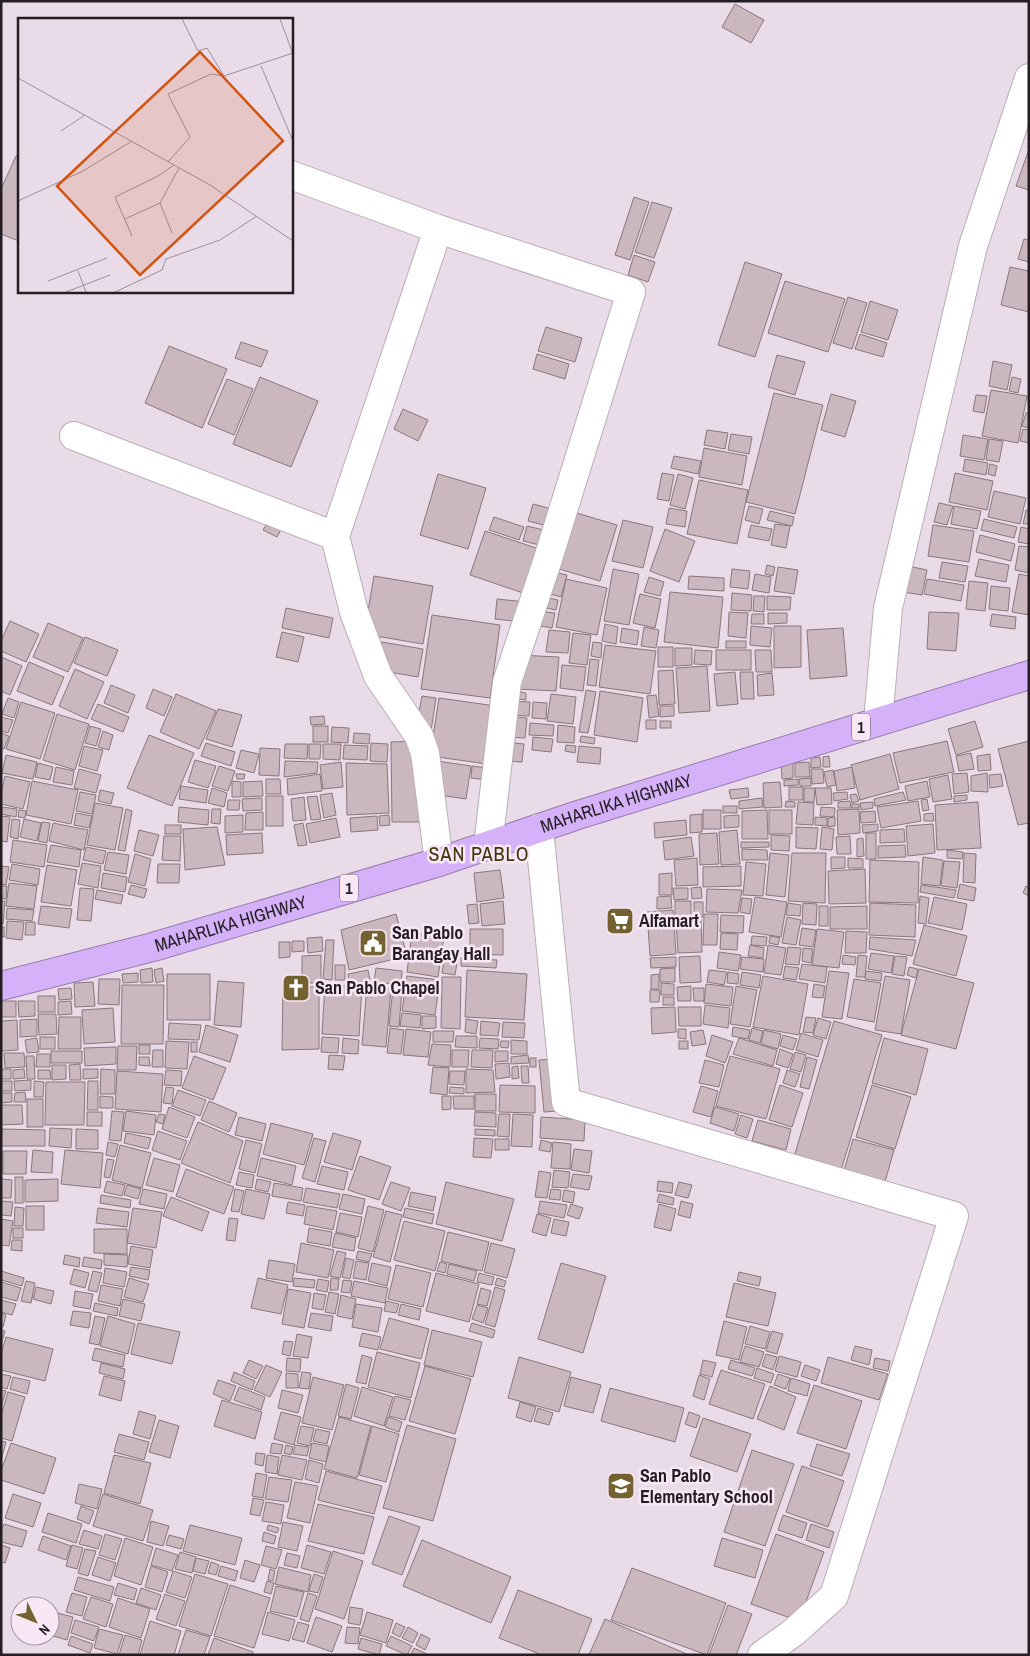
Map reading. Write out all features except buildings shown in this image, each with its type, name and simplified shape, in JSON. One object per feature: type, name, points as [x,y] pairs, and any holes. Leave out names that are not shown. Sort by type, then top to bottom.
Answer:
[{"type":"highway","name":"MAHARLIKA HIGHWAY","points":[[1,986],[153,947],[439,862],[539,828],[1029,674]]},
{"type":"street","points":[[878,721],[888,608],[968,265],[1029,78]]},
{"type":"street","points":[[292,175],[438,229],[631,292],[508,682],[488,846]]},
{"type":"street","points":[[438,229],[334,536],[354,612],[378,676],[419,736],[425,753],[439,862]]},
{"type":"street","points":[[74,436],[334,536]]},
{"type":"street","points":[[539,828],[566,1102],[954,1216],[834,1596],[794,1632],[762,1655]]},
{"type":"place","name":"Alfamart","points":[[620,921]]},
{"type":"place","name":"San Pablo Barangay Hall","points":[[373,943]]},
{"type":"place","name":"San Pablo Chapel","points":[[296,988]]},
{"type":"place","name":"San Pablo Elementary School","points":[[621,1486]]},
{"type":"district","name":"SAN PABLO","points":[[479,854]]}]
